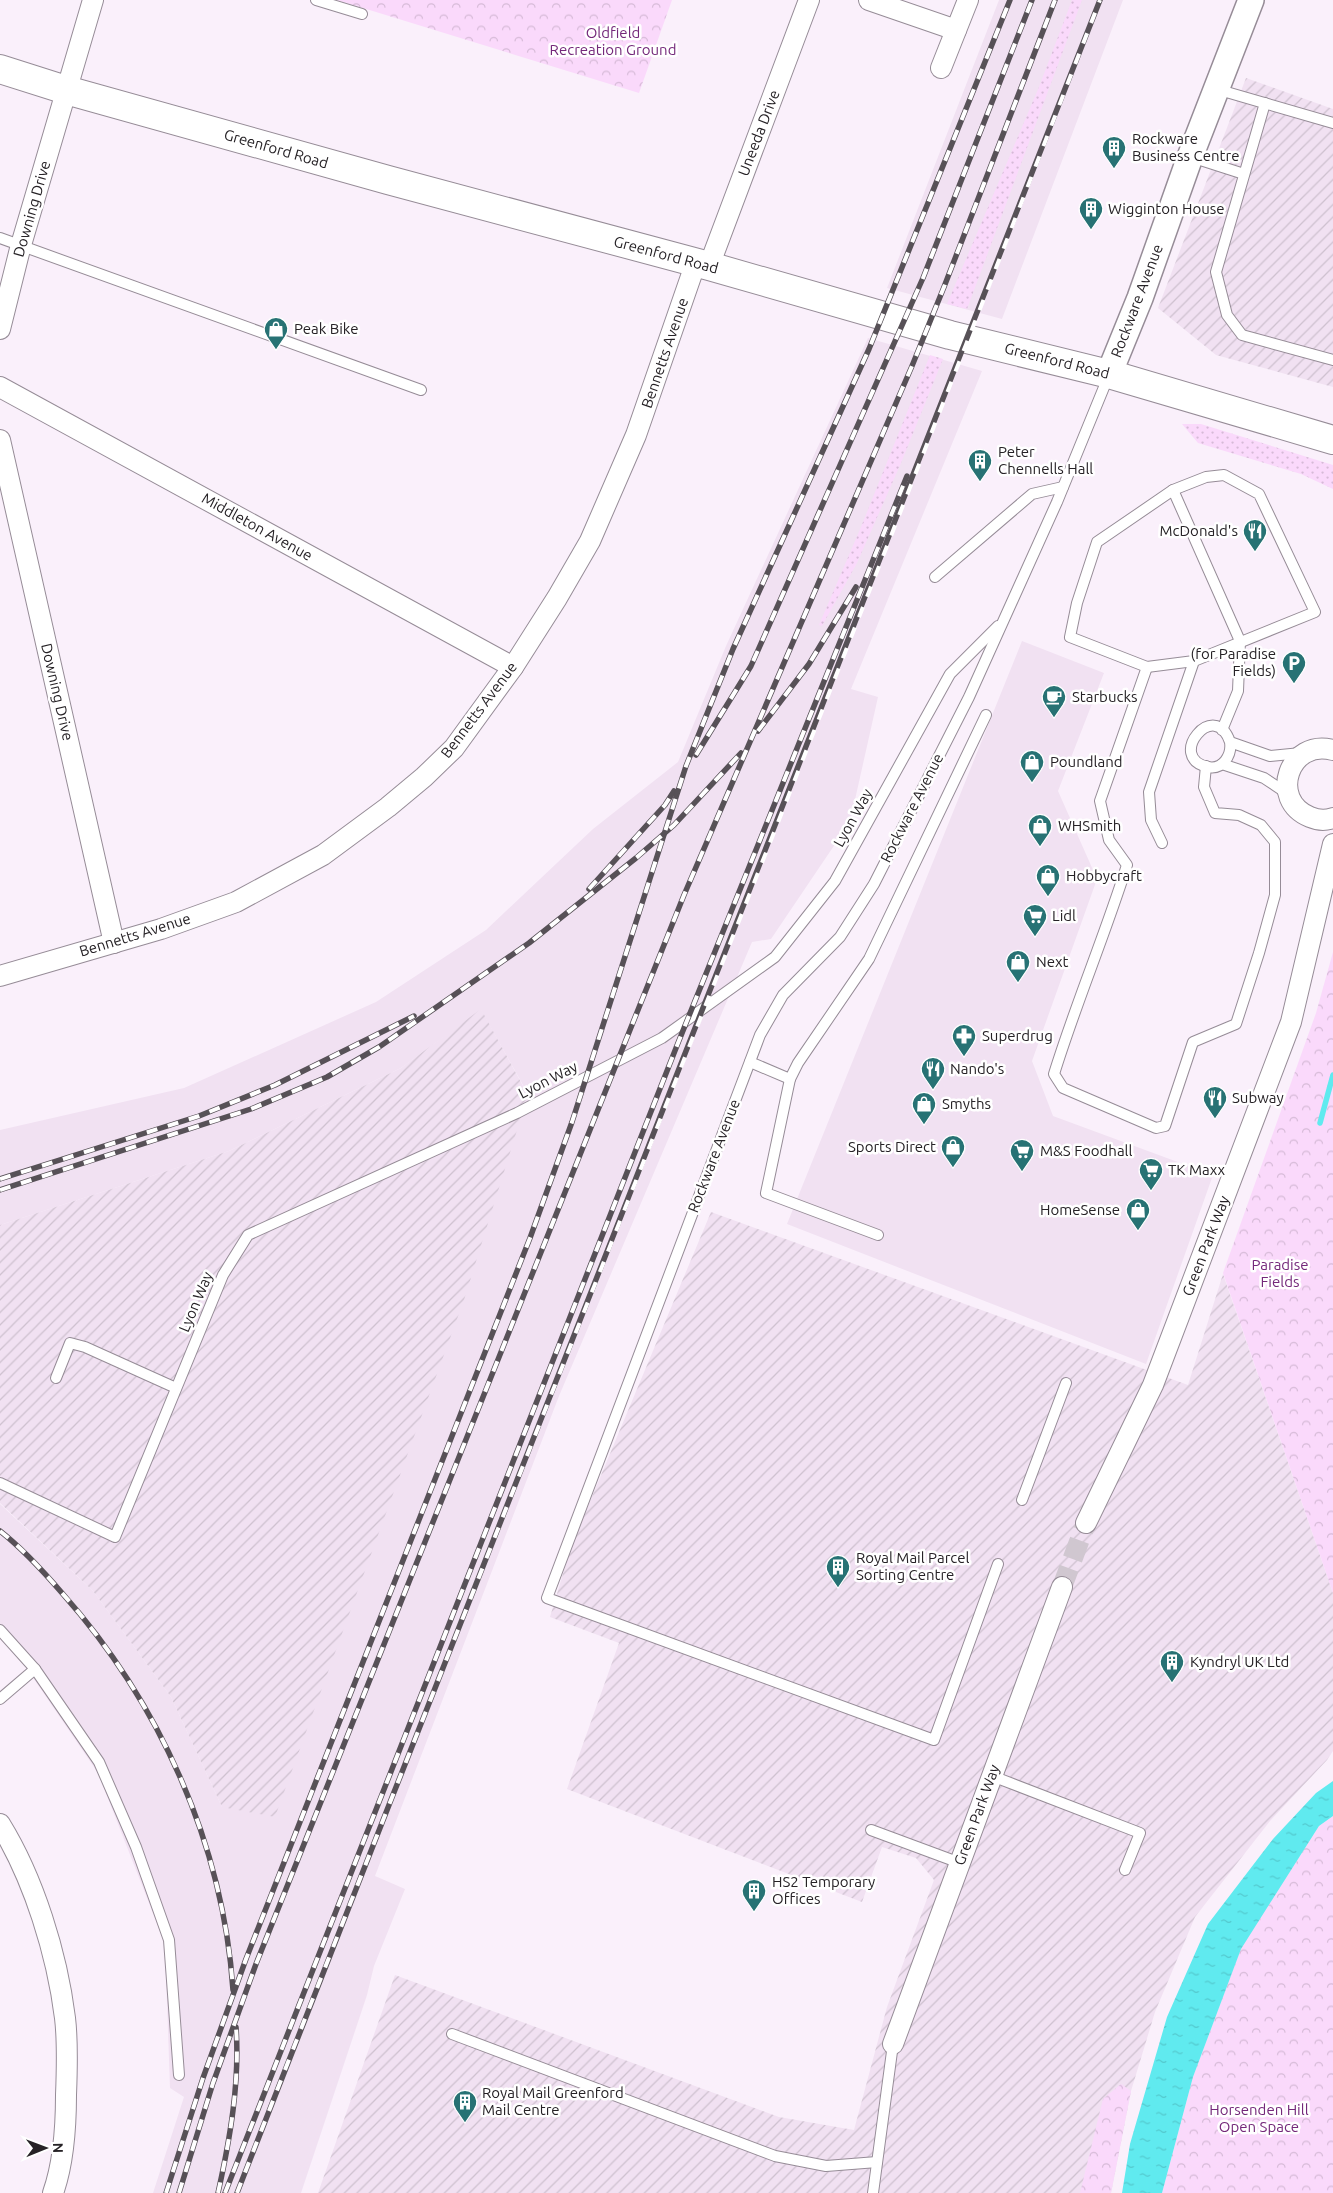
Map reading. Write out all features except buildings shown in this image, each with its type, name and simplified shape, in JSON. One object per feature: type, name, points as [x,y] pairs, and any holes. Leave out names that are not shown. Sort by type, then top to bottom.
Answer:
[{"type":"main road","name":"Greenford Road","points":[[0,69],[66,90],[388,180],[703,264],[950,335],[1109,374],[1333,440]]},
{"type":"street","name":"Downing Drive","points":[[0,329],[21,245],[93,0]]},
{"type":"street","name":"Uneeda Drive","points":[[703,264],[809,0]]},
{"type":"street","points":[[869,0],[956,30]]},
{"type":"street","points":[[941,68],[968,0]]},
{"type":"street","name":"Rockware Avenue","points":[[1109,374],[1140,298],[1215,88],[1251,0]]},
{"type":"street","name":"Bennetts Avenue","points":[[0,976],[161,929],[236,902],[323,855],[424,778],[454,748],[513,667],[557,598],[590,541],[636,436],[703,264]]},
{"type":"street","name":"Middleton Avenue","points":[[0,387],[513,667]]},
{"type":"street","name":"Downing Drive","points":[[0,440],[114,943]]},
{"type":"street","points":[[1333,750],[1326,748],[1313,749],[1306,753],[1293,763],[1288,773],[1287,784],[1294,806],[1304,814],[1315,819],[1333,818]]},
{"type":"street","name":"Green Park Way","points":[[1086,1523],[1153,1384],[1291,1022],[1333,844]]},
{"type":"street","name":"Green Park Way","points":[[893,2044],[1062,1587]]},
{"type":"street","points":[[0,1824],[28,1878],[43,1921],[57,1972],[65,2019],[66,2124],[53,2193]]},
{"type":"lane","points":[[316,0],[362,14]]},
{"type":"lane","points":[[1215,88],[1333,123]]},
{"type":"lane","points":[[1265,103],[1216,272],[1227,315],[1242,335],[1333,360]]},
{"type":"lane","points":[[1190,157],[1244,174]]},
{"type":"lane","points":[[0,238],[421,390]]},
{"type":"lane","name":"Rockware Avenue","points":[[998,1564],[934,1740],[546,1598],[760,1035],[783,995],[840,937],[874,884],[969,697],[1063,486],[1109,374]]},
{"type":"lane","points":[[1224,475],[1259,494],[1315,612],[1194,661],[1147,667],[1070,637],[1077,603],[1097,542],[1173,490],[1206,477],[1224,475]]},
{"type":"lane","points":[[935,577],[1032,494],[1063,486]]},
{"type":"lane","points":[[1173,490],[1240,641],[1238,692],[1222,730]]},
{"type":"lane","name":"Lyon Way","points":[[0,1483],[115,1537],[223,1275],[248,1235],[517,1113],[662,1038],[775,957],[835,881],[950,674],[1003,622]]},
{"type":"lane","points":[[1162,843],[1151,820],[1149,792],[1194,661]]},
{"type":"lane","points":[[1147,667],[1100,802],[1109,840],[1127,865],[1111,916],[1066,1034],[1054,1074],[1063,1088],[1156,1128],[1165,1126],[1193,1042],[1236,1024],[1275,895],[1275,842],[1261,825],[1239,815],[1215,813],[1204,787],[1206,766]]},
{"type":"lane","points":[[878,1235],[766,1193],[790,1079],[798,1063],[869,959],[986,715]]},
{"type":"lane","points":[[1206,727],[1222,730],[1228,736],[1230,742],[1230,754],[1222,764],[1212,767],[1206,766],[1195,759],[1192,754],[1192,740],[1200,730],[1206,727]]},
{"type":"lane","points":[[1230,742],[1270,756],[1306,753]]},
{"type":"lane","points":[[1222,764],[1264,778],[1289,795]]},
{"type":"lane","points":[[750,1062],[790,1079]]},
{"type":"lane","points":[[56,1378],[70,1343],[176,1388]]},
{"type":"lane","points":[[1022,1500],[1066,1383]]},
{"type":"lane","points":[[0,1630],[35,1669],[99,1762],[136,1846],[169,1940],[179,2075]]},
{"type":"lane","points":[[0,1699],[35,1669]]},
{"type":"lane","points":[[992,1776],[1140,1833],[1125,1870]]},
{"type":"lane","points":[[871,1830],[960,1863]]},
{"type":"lane","points":[[452,2034],[775,2156],[826,2166],[877,2162]]},
{"type":"lane","points":[[873,2193],[893,2044]]},
{"type":"shaded area","points":[[999,0],[1123,0],[1002,319],[887,288]]},
{"type":"shaded area","points":[[1246,78],[1333,109],[1333,387],[1216,355],[1158,308]]},
{"type":"shaded area","points":[[868,338],[982,371],[851,689],[878,697],[850,822],[771,939],[752,942],[559,1396],[375,1876],[405,1889],[374,1966],[367,1995],[301,2193],[153,2193],[184,2097],[170,2088],[165,1944],[98,1773],[10,1644],[0,1634],[0,1504],[93,1591],[171,1697],[222,1807],[528,1094],[481,1010],[401,1068],[229,1151],[0,1225],[0,1130],[184,1088],[376,1002],[486,930],[593,829],[678,762],[726,646]]},
{"type":"shaded area","points":[[1022,641],[1104,673],[1058,791],[1097,879],[1032,1061],[1053,1116],[1213,1175],[1146,1364],[787,1224]]},
{"type":"shaded area","points":[[481,1009],[528,1095],[464,1300],[275,1817],[222,1807],[171,1697],[93,1591],[0,1503],[0,1225],[229,1151],[401,1068]]},
{"type":"shaded area","points":[[711,1212],[1188,1385],[1223,1274],[1333,1593],[1333,1751],[1327,1760],[1270,1821],[1195,1917],[1155,2012],[1131,2091],[1111,2193],[318,2193],[395,1975],[779,2117],[854,2130],[887,2007],[934,1880],[916,1858],[882,1847],[862,1902],[567,1789],[619,1643],[550,1617],[571,1547]]},
{"type":"green space","name":"Oldfield Recreation Ground","points":[[337,0],[672,0],[639,93]]},
{"type":"green space","points":[[1072,0],[1082,0],[967,309],[947,304],[1039,87]]},
{"type":"green space","points":[[930,355],[943,359],[901,463],[857,563],[822,626],[819,625],[861,527]]},
{"type":"green space","points":[[1182,424],[1201,424],[1333,465],[1333,489],[1301,474],[1198,443]]},
{"type":"green space","name":"Paradise Fields","points":[[1333,952],[1333,1593],[1223,1273],[1316,1013]]},
{"type":"green space","name":"Horsenden Hill Open Space","points":[[1333,1816],[1333,2193],[1162,2193],[1193,2077],[1241,1948],[1319,1826]]},
{"type":"green space","points":[[1121,2084],[1131,2091],[1111,2193],[1080,2193],[1103,2099]]},
{"type":"water","points":[[1333,1781],[1333,1816],[1319,1826],[1241,1949],[1193,2077],[1162,2193],[1122,2193],[1130,2144],[1167,2017],[1208,1924],[1273,1839],[1316,1793]]},
{"type":"waterway","points":[[1320,1123],[1333,1075]]},
{"type":"tunnel","points":[[1062,1587],[1086,1523]]},
{"type":"railway","points":[[166,2193],[203,2078],[246,1959],[530,1238],[572,1122],[686,766],[733,649],[869,349],[1010,0]]},
{"type":"railway","points":[[696,755],[751,666],[923,278],[1032,0]]},
{"type":"railway","points":[[179,2193],[213,2083],[256,1964],[684,895],[912,366],[1055,0]]},
{"type":"railway","points":[[237,2193],[886,549],[1100,0]]},
{"type":"railway","points":[[225,2193],[678,1043],[907,476]]},
{"type":"railway","points":[[758,731],[809,664],[856,587]]},
{"type":"railway","points":[[0,1190],[251,1109],[327,1077],[379,1047],[529,943],[636,858],[674,825],[741,753]]},
{"type":"railway","points":[[589,889],[665,805],[674,791]]},
{"type":"railway","points":[[0,1179],[199,1116],[275,1085],[414,1016]]},
{"type":"railway","points":[[0,1531],[40,1568],[97,1635],[128,1680],[156,1728],[180,1777],[200,1829],[216,1881],[227,1935],[233,1990]]},
{"type":"railway","points":[[218,2193],[233,2110],[237,2069],[236,2027]]},
{"type":"place","name":"Rockware Business Centre","points":[[1114,169]]},
{"type":"place","name":"Wigginton House","points":[[1091,230]]},
{"type":"place","name":"Peak Bike","points":[[276,350]]},
{"type":"place","name":"Peter Chennells Hall","points":[[980,482]]},
{"type":"place","name":"McDonald's","points":[[1255,552]]},
{"type":"place","name":"(for Paradise Fields)","points":[[1294,684]]},
{"type":"place","name":"Starbucks","points":[[1054,718]]},
{"type":"place","name":"Poundland","points":[[1032,783]]},
{"type":"place","name":"WHSmith","points":[[1040,847]]},
{"type":"place","name":"Hobbycraft","points":[[1048,897]]},
{"type":"place","name":"Lidl","points":[[1035,937]]},
{"type":"place","name":"Next","points":[[1018,983]]},
{"type":"place","name":"Superdrug","points":[[964,1057]]},
{"type":"place","name":"Nando's","points":[[933,1090]]},
{"type":"place","name":"Subway","points":[[1215,1119]]},
{"type":"place","name":"Smyths","points":[[924,1125]]},
{"type":"place","name":"Sports Direct","points":[[953,1168]]},
{"type":"place","name":"M&S Foodhall","points":[[1022,1172]]},
{"type":"place","name":"TK Maxx","points":[[1151,1191]]},
{"type":"place","name":"HomeSense","points":[[1138,1231]]},
{"type":"place","name":"Royal Mail Parcel Sorting Centre","points":[[838,1588]]},
{"type":"place","name":"Kyndryl UK Ltd","points":[[1172,1683]]},
{"type":"place","name":"HS2 Temporary Offices","points":[[754,1912]]},
{"type":"place","name":"Royal Mail Greenford Mail Centre","points":[[465,2123]]}]
